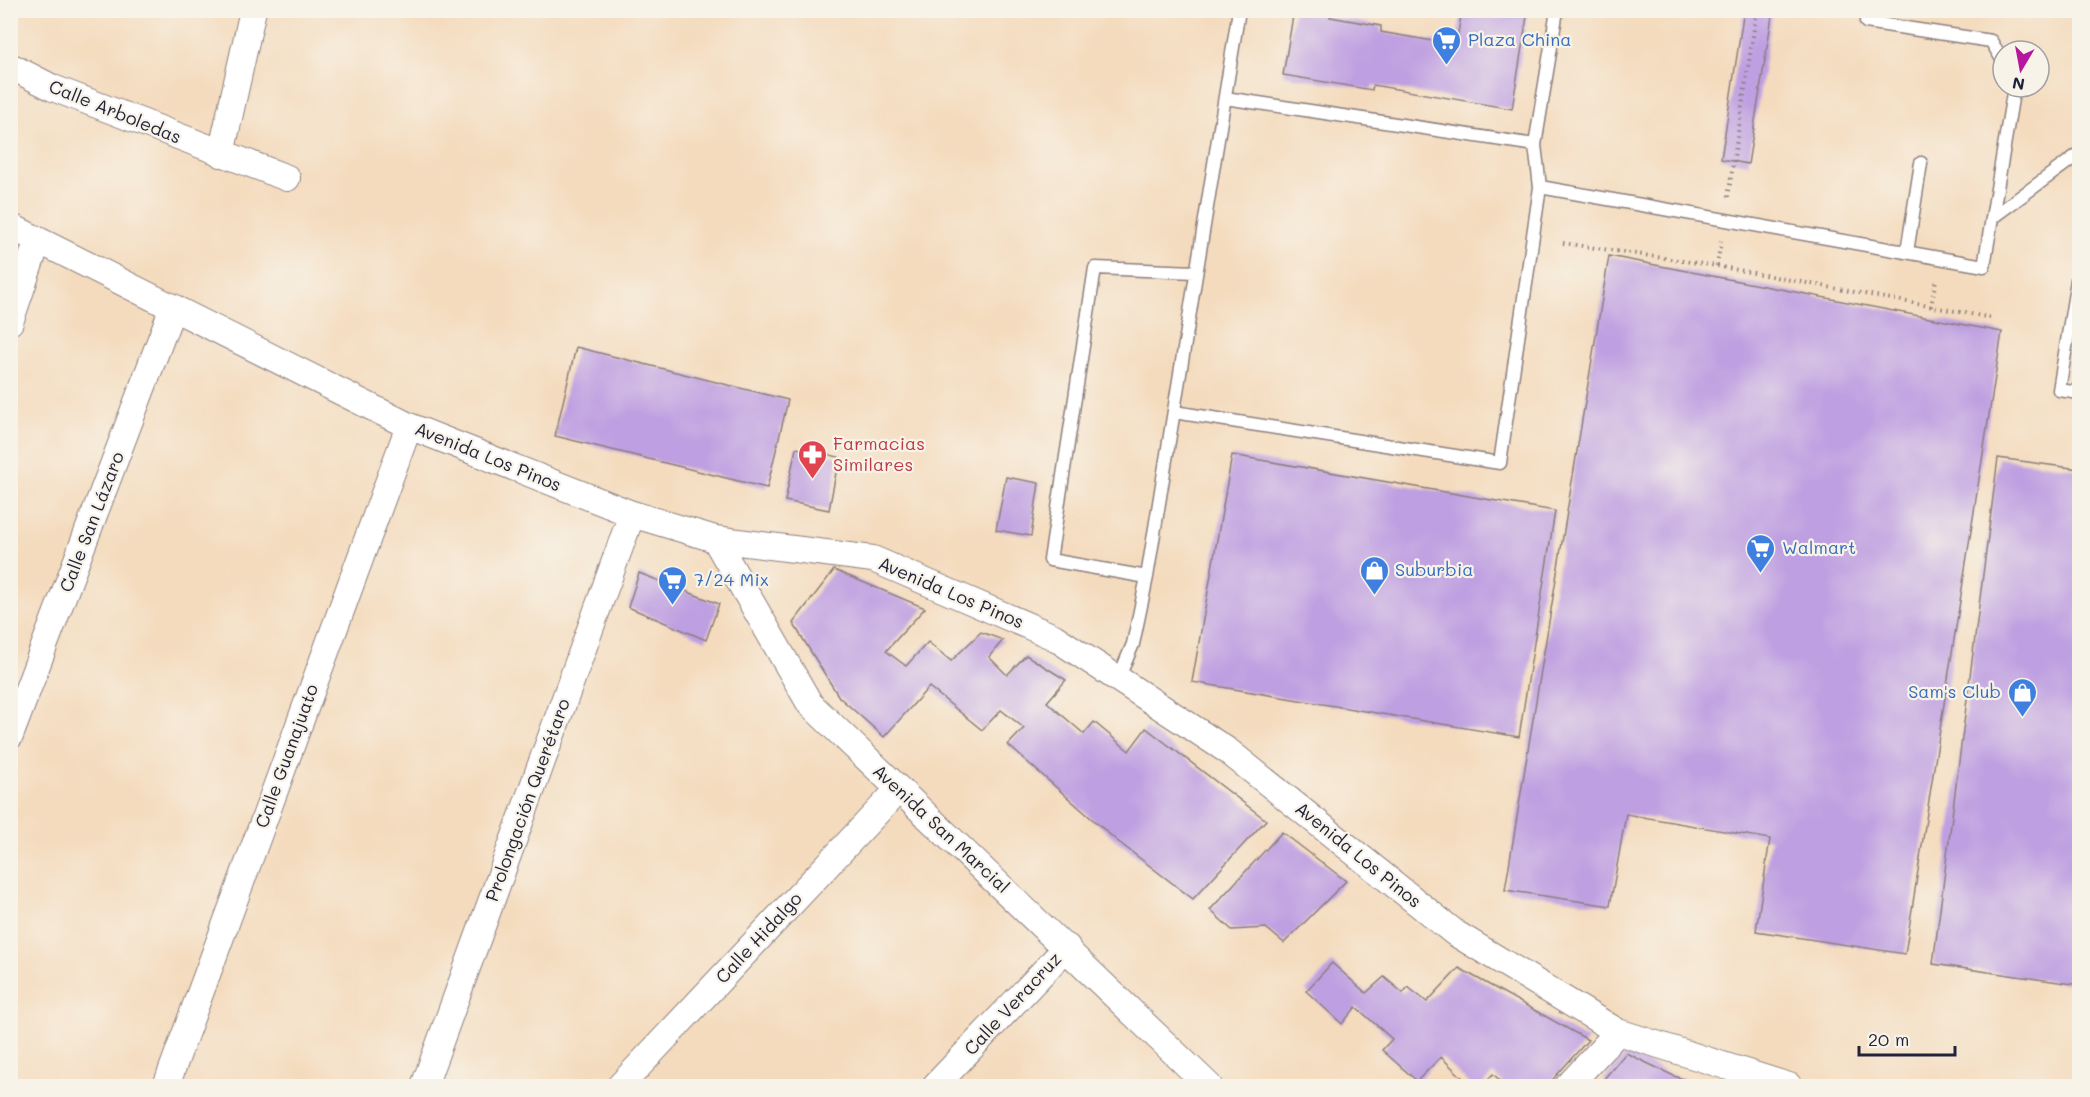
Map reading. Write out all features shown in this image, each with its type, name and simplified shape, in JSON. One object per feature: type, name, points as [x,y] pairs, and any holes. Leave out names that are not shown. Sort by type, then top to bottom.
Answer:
[{"type":"street","points":[[221,154],[253,10]]},
{"type":"street","name":"Calle Arboledas","points":[[10,66],[53,88],[287,178]]},
{"type":"street","name":"Avenida Los Pinos","points":[[10,226],[409,426],[632,514],[715,538],[873,559],[1054,637],[1119,677],[1228,751],[1455,933],[1618,1032],[1789,1086]]},
{"type":"street","points":[[10,322],[38,240]]},
{"type":"street","name":"Calle San Lázaro","points":[[10,736],[173,307]]},
{"type":"street","name":"Calle Guanajuato","points":[[166,1086],[409,426]]},
{"type":"street","name":"Prolongación Querétaro","points":[[424,1086],[632,514]]},
{"type":"street","name":"Avenida San Marcial","points":[[715,538],[810,704],[898,790],[1067,947],[1209,1086]]},
{"type":"street","name":"Calle Hidalgo","points":[[620,1086],[898,790]]},
{"type":"street","name":"Calle Veracruz","points":[[935,1086],[1067,947]]},
{"type":"street","points":[[1568,1086],[1618,1032]]},
{"type":"lane","points":[[1119,677],[1133,644],[1147,577],[1239,10]]},
{"type":"lane","points":[[1174,412],[1500,462],[1540,187],[1534,145],[1557,10]]},
{"type":"lane","points":[[1867,16],[1991,41]]},
{"type":"lane","points":[[1225,98],[1534,145]]},
{"type":"lane","points":[[1540,187],[1984,266],[2012,99]]},
{"type":"lane","points":[[1993,216],[2079,153]]},
{"type":"lane","points":[[1907,252],[1921,163]]},
{"type":"lane","points":[[2079,262],[2059,390],[2079,393]]},
{"type":"lane","points":[[1147,577],[1050,560],[1095,268],[1195,272]]},
{"type":"path","points":[[1717,266],[1757,10]]},
{"type":"path","points":[[1563,243],[1717,266],[1992,318]]},
{"type":"building","name":"Plaza China","points":[[1294,10],[1332,10],[1330,17],[1381,26],[1381,32],[1456,45],[1462,10],[1528,10],[1512,109],[1373,85],[1372,90],[1283,75]]},
{"type":"building","points":[[1744,10],[1773,10],[1748,164],[1721,159]]},
{"type":"building","name":"Walmart","points":[[1609,256],[2002,332],[1905,954],[1756,931],[1770,839],[1626,814],[1610,906],[1505,890]]},
{"type":"building","points":[[576,347],[788,400],[767,488],[555,436]]},
{"type":"building","name":"Farmacias Similares","points":[[796,448],[839,457],[829,510],[785,501]]},
{"type":"building","name":"Suburbia","points":[[1232,455],[1555,511],[1519,737],[1192,682]]},
{"type":"building","name":"Sam's Club","points":[[1998,458],[2079,469],[2079,985],[1933,964]]},
{"type":"building","points":[[1006,477],[1039,483],[1031,536],[996,530]]},
{"type":"building","points":[[834,570],[925,608],[886,651],[906,666],[928,642],[951,661],[981,632],[1003,640],[989,657],[1007,675],[1026,655],[1066,680],[1047,702],[1084,734],[1094,722],[1129,751],[1146,728],[1266,820],[1193,899],[1116,840],[1008,745],[1024,728],[1001,710],[982,730],[929,687],[884,737],[839,697],[793,623]]},
{"type":"building","name":"7/24 Mix","points":[[639,573],[719,604],[706,640],[628,607]]},
{"type":"building","points":[[1282,832],[1346,881],[1284,943],[1266,928],[1232,930],[1210,910]]},
{"type":"building","points":[[1332,963],[1366,993],[1384,977],[1403,993],[1408,987],[1427,1002],[1459,968],[1588,1040],[1547,1086],[1506,1086],[1493,1074],[1481,1086],[1471,1086],[1441,1057],[1417,1081],[1382,1050],[1392,1039],[1356,1007],[1342,1024],[1306,991]]},
{"type":"building","points":[[1626,1053],[1674,1076],[1696,1083],[1693,1086],[1617,1086],[1603,1080]]},
{"type":"place","name":"Plaza China","points":[[1447,66]]},
{"type":"place","name":"Farmacias Similares","points":[[812,480]]},
{"type":"place","name":"Walmart","points":[[1761,574]]},
{"type":"place","name":"Suburbia","points":[[1374,596]]},
{"type":"place","name":"7/24 Mix","points":[[673,606]]},
{"type":"place","name":"Sam's Club","points":[[2022,718]]}]
